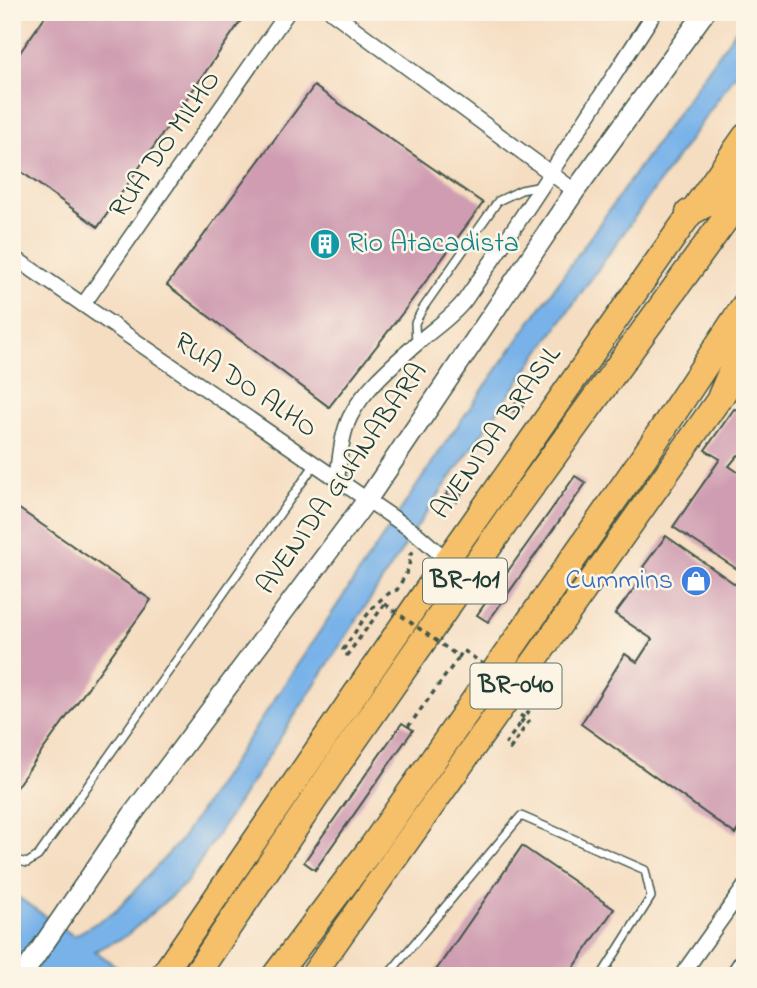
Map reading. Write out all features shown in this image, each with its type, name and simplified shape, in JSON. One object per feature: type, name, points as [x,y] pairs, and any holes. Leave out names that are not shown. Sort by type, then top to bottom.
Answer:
[{"type":"highway","name":"AVENIDA BRASIL","points":[[163,973],[447,560],[745,136]]},
{"type":"highway","points":[[689,213],[718,197],[745,162]]},
{"type":"highway","name":"AVENIDA BRASIL","points":[[195,976],[343,756],[514,510],[745,192]]},
{"type":"highway","name":"BR-101","points":[[275,976],[381,835],[646,454],[745,306]]},
{"type":"highway","name":"BR-040","points":[[312,976],[721,396],[745,340]]},
{"type":"highway","points":[[721,396],[745,362]]},
{"type":"street","name":"RUA DO MILHO","points":[[83,305],[288,12]]},
{"type":"street","points":[[332,12],[546,180],[575,191]]},
{"type":"street","points":[[337,479],[349,419],[373,386],[463,304],[655,12]]},
{"type":"street","name":"AVENIDA GUANABARA","points":[[22,976],[132,815],[367,500],[575,191],[705,12]]},
{"type":"street","name":"RUA DO ALHO","points":[[12,256],[420,537],[447,560]]},
{"type":"street","points":[[681,976],[745,886]]},
{"type":"street","points":[[732,976],[745,956]]},
{"type":"lane","points":[[416,344],[415,323],[423,308],[498,201],[546,180]]},
{"type":"lane","points":[[12,859],[27,863],[38,856],[315,464]]},
{"type":"lane","points":[[387,976],[521,816],[645,870],[651,897],[601,976]]},
{"type":"path","points":[[420,537],[410,555],[409,568],[397,590],[391,591],[379,601],[343,650],[348,655],[385,604],[459,657]]},
{"type":"path","points":[[408,727],[463,650],[536,701],[520,724]]},
{"type":"water","points":[[745,17],[745,61],[430,507],[186,883],[126,936],[95,951],[130,976],[20,976],[12,971],[12,893],[74,936],[116,911],[180,841],[448,439]]},
{"type":"building","points":[[48,12],[247,12],[98,227],[12,165],[12,64]]},
{"type":"building","name":"Rio Atacadista","points":[[314,86],[483,203],[329,407],[167,285]]},
{"type":"building","points":[[518,398],[525,402],[519,413],[512,410]]},
{"type":"building","points":[[734,409],[745,411],[745,460],[738,455],[729,466],[745,477],[743,573],[673,527],[720,459],[705,450]]},
{"type":"building","points":[[575,476],[586,483],[488,622],[477,615]]},
{"type":"building","points":[[453,484],[464,489],[457,502],[446,495]]},
{"type":"building","points":[[12,504],[151,600],[12,793]]},
{"type":"building","points":[[666,536],[745,591],[745,819],[735,834],[581,724],[625,654],[637,662],[652,639],[615,614],[647,571],[643,567]]},
{"type":"building","points":[[402,723],[413,730],[315,870],[304,862]]},
{"type":"building","points":[[522,846],[614,909],[568,976],[432,976]]},
{"type":"place","name":"Rio Atacadista","points":[[325,244]]},
{"type":"place","name":"Cummins","points":[[696,581]]}]
